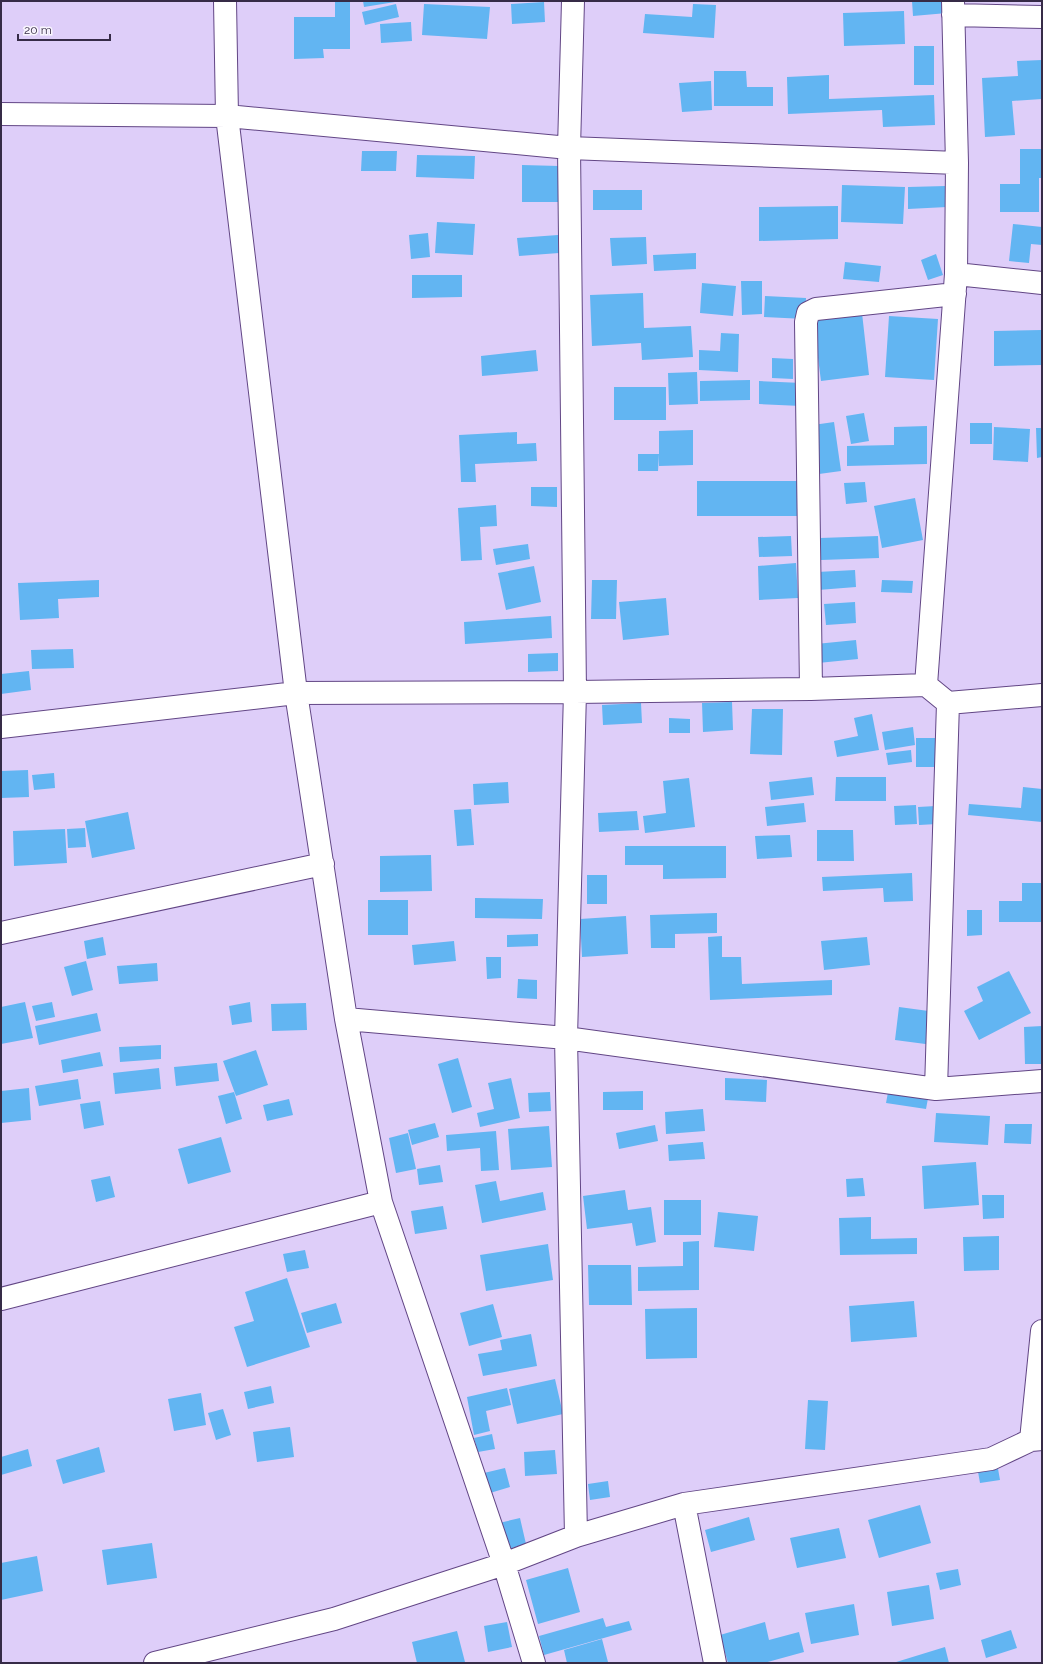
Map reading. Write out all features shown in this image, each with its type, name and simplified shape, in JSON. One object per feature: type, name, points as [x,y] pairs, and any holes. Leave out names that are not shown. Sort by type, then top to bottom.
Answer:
[{"type":"street","points":[[225,1],[227,116],[296,693],[346,1019],[381,1202],[504,1564],[534,1663]]},
{"type":"street","points":[[574,1],[569,148],[576,692],[566,1038],[576,1536]]},
{"type":"street","points":[[926,685],[956,284],[957,163],[952,8],[1042,17]]},
{"type":"street","points":[[1,114],[227,116],[569,148],[957,163]]},
{"type":"street","points":[[810,689],[806,322],[808,313],[816,309],[956,284],[1042,283]]},
{"type":"street","points":[[1,727],[296,693],[576,692],[810,689],[926,685],[948,703],[1042,696]]},
{"type":"street","points":[[936,1089],[948,703]]},
{"type":"street","points":[[1,934],[323,864]]},
{"type":"street","points":[[346,1019],[566,1038],[936,1089],[1042,1081]]},
{"type":"street","points":[[1,1299],[381,1202]]},
{"type":"street","points":[[155,1663],[334,1619],[504,1564],[576,1536],[684,1504],[991,1459],[1037,1440],[1042,1331]]},
{"type":"street","points":[[684,1504],[715,1663]]},
{"type":"building","points":[[335,1],[350,1],[350,49],[323,49],[324,58],[294,59],[294,17],[335,17]]},
{"type":"building","points":[[363,1],[395,1],[395,2],[364,7]]},
{"type":"building","points":[[912,1],[946,1],[947,13],[913,16]]},
{"type":"building","points":[[544,2],[545,22],[512,24],[511,4]]},
{"type":"building","points":[[396,4],[399,17],[365,25],[362,12]]},
{"type":"building","points":[[424,4],[490,7],[487,39],[422,35]]},
{"type":"building","points":[[693,4],[716,5],[714,38],[643,33],[645,14],[692,17]]},
{"type":"building","points":[[904,11],[905,44],[844,46],[843,13]]},
{"type":"building","points":[[411,22],[412,41],[381,43],[380,24]]},
{"type":"building","points":[[914,46],[934,46],[934,85],[914,85]]},
{"type":"building","points":[[1042,60],[1042,99],[1012,101],[1015,135],[985,137],[982,78],[1018,76],[1017,61]]},
{"type":"building","points":[[714,71],[746,71],[747,87],[773,87],[773,106],[714,106]]},
{"type":"building","points":[[829,75],[829,99],[934,95],[935,125],[883,127],[882,110],[788,114],[787,77]]},
{"type":"building","points":[[711,81],[712,110],[682,112],[679,83]]},
{"type":"building","points":[[1020,149],[1042,149],[1042,178],[1039,178],[1039,212],[1000,212],[1000,184],[1020,184]]},
{"type":"building","points":[[362,151],[397,151],[396,171],[361,171]]},
{"type":"building","points":[[417,155],[475,156],[474,179],[416,177]]},
{"type":"building","points":[[522,165],[559,166],[559,202],[522,202]]},
{"type":"building","points":[[842,185],[905,187],[903,224],[841,222]]},
{"type":"building","points":[[946,186],[947,207],[908,209],[908,187]]},
{"type":"building","points":[[593,190],[642,190],[642,210],[593,210]]},
{"type":"building","points":[[838,206],[838,239],[759,241],[759,207]]},
{"type":"building","points":[[437,222],[475,224],[473,255],[435,253]]},
{"type":"building","points":[[1013,224],[1042,227],[1042,245],[1031,244],[1029,263],[1009,261]]},
{"type":"building","points":[[428,233],[430,257],[411,259],[409,235]]},
{"type":"building","points":[[558,235],[559,253],[519,256],[517,238]]},
{"type":"building","points":[[646,237],[647,264],[612,266],[610,238]]},
{"type":"building","points":[[696,253],[696,269],[654,271],[653,255]]},
{"type":"building","points":[[936,254],[943,275],[928,280],[921,260]]},
{"type":"building","points":[[845,262],[881,266],[879,282],[843,279]]},
{"type":"building","points":[[412,275],[462,275],[462,297],[412,298]]},
{"type":"building","points":[[741,281],[762,281],[762,314],[742,315]]},
{"type":"building","points":[[702,283],[736,286],[733,316],[700,313]]},
{"type":"building","points":[[643,293],[644,328],[691,326],[693,357],[642,360],[641,343],[592,346],[590,295]]},
{"type":"building","points":[[765,296],[806,298],[805,319],[764,317]]},
{"type":"building","points":[[862,313],[869,375],[821,381],[813,319]]},
{"type":"building","points":[[889,316],[938,319],[934,380],[885,377]]},
{"type":"building","points":[[1042,330],[1042,365],[994,366],[994,331]]},
{"type":"building","points":[[721,333],[739,334],[738,372],[699,370],[699,350],[720,351]]},
{"type":"building","points":[[536,350],[538,371],[482,376],[481,356]]},
{"type":"building","points":[[772,358],[793,359],[793,379],[772,378]]},
{"type":"building","points":[[697,372],[698,404],[669,405],[668,373]]},
{"type":"building","points":[[750,380],[750,400],[700,401],[700,381]]},
{"type":"building","points":[[759,381],[802,383],[801,406],[759,404]]},
{"type":"building","points":[[614,387],[666,387],[666,420],[614,420]]},
{"type":"building","points":[[864,413],[869,441],[851,444],[846,416]]},
{"type":"building","points":[[834,422],[841,471],[819,474],[813,425]]},
{"type":"building","points":[[970,423],[992,423],[992,444],[970,444]]},
{"type":"building","points":[[927,426],[927,464],[847,466],[847,446],[894,445],[894,427]]},
{"type":"building","points":[[994,427],[1030,429],[1028,462],[993,460]]},
{"type":"building","points":[[1036,428],[1042,428],[1042,457],[1037,458]]},
{"type":"building","points":[[693,430],[693,465],[659,466],[659,431]]},
{"type":"building","points":[[517,432],[517,444],[536,443],[537,461],[475,464],[476,482],[461,482],[459,435]]},
{"type":"building","points":[[638,454],[659,454],[658,471],[638,471]]},
{"type":"building","points":[[697,481],[799,481],[799,516],[697,516]]},
{"type":"building","points":[[865,482],[867,502],[846,504],[844,483]]},
{"type":"building","points":[[531,487],[557,487],[557,507],[531,506]]},
{"type":"building","points":[[915,498],[923,540],[882,548],[874,506]]},
{"type":"building","points":[[496,505],[497,526],[480,527],[482,560],[461,561],[458,508]]},
{"type":"building","points":[[791,536],[792,556],[759,557],[758,537]]},
{"type":"building","points":[[878,536],[879,558],[821,560],[820,538]]},
{"type":"building","points":[[528,544],[530,559],[496,565],[493,549]]},
{"type":"building","points":[[796,563],[798,598],[759,600],[758,566]]},
{"type":"building","points":[[534,566],[541,602],[506,610],[498,573]]},
{"type":"building","points":[[855,570],[856,587],[818,590],[817,572]]},
{"type":"building","points":[[99,580],[99,597],[58,599],[59,618],[20,620],[18,583]]},
{"type":"building","points":[[592,580],[617,580],[616,619],[591,619]]},
{"type":"building","points":[[882,580],[913,581],[912,593],[881,592]]},
{"type":"building","points":[[666,598],[669,635],[623,640],[619,602]]},
{"type":"building","points":[[855,602],[856,623],[826,625],[824,604]]},
{"type":"building","points":[[551,616],[552,638],[465,644],[464,622]]},
{"type":"building","points":[[856,640],[858,659],[818,663],[816,644]]},
{"type":"building","points":[[73,649],[74,668],[32,669],[31,650]]},
{"type":"building","points":[[558,653],[558,671],[528,672],[528,654]]},
{"type":"building","points":[[29,671],[31,690],[1,694],[1,674]]},
{"type":"building","points":[[732,702],[733,730],[703,732],[702,703]]},
{"type":"building","points":[[641,703],[642,723],[603,725],[602,705]]},
{"type":"building","points":[[752,709],[783,709],[782,755],[750,754]]},
{"type":"building","points":[[872,714],[879,750],[837,757],[834,741],[858,736],[854,718]]},
{"type":"building","points":[[669,718],[690,719],[690,733],[669,733]]},
{"type":"building","points":[[913,727],[915,745],[885,750],[882,732]]},
{"type":"building","points":[[916,738],[945,738],[944,767],[916,767]]},
{"type":"building","points":[[911,750],[912,762],[888,765],[886,753]]},
{"type":"building","points":[[28,770],[29,797],[1,798],[1,771]]},
{"type":"building","points":[[54,773],[55,788],[34,790],[32,775]]},
{"type":"building","points":[[812,777],[814,795],[771,800],[769,782]]},
{"type":"building","points":[[836,777],[886,777],[886,801],[835,801]]},
{"type":"building","points":[[689,778],[695,827],[645,833],[643,816],[666,813],[663,781]]},
{"type":"building","points":[[508,782],[509,803],[474,805],[473,784]]},
{"type":"building","points":[[1023,787],[1042,789],[1042,822],[968,815],[969,804],[1021,808]]},
{"type":"building","points":[[804,803],[806,822],[767,826],[765,807]]},
{"type":"building","points":[[916,805],[917,824],[895,825],[894,806]]},
{"type":"building","points":[[936,806],[937,824],[919,825],[918,807]]},
{"type":"building","points":[[471,809],[474,845],[457,846],[454,810]]},
{"type":"building","points":[[637,811],[639,830],[599,832],[598,813]]},
{"type":"building","points":[[128,812],[135,849],[92,858],[85,821]]},
{"type":"building","points":[[85,828],[86,847],[68,848],[67,829]]},
{"type":"building","points":[[65,829],[67,863],[14,866],[13,831]]},
{"type":"building","points":[[817,830],[853,830],[854,861],[817,861]]},
{"type":"building","points":[[790,835],[792,857],[757,859],[755,836]]},
{"type":"building","points":[[625,846],[726,846],[726,878],[663,879],[663,865],[625,865]]},
{"type":"building","points":[[431,855],[432,891],[380,892],[380,856]]},
{"type":"building","points":[[912,873],[913,901],[884,902],[883,888],[823,891],[822,877]]},
{"type":"building","points":[[587,875],[607,875],[607,904],[587,904]]},
{"type":"building","points":[[1022,883],[1042,883],[1042,922],[999,922],[999,901],[1022,901]]},
{"type":"building","points":[[475,898],[543,899],[542,919],[475,918]]},
{"type":"building","points":[[368,900],[408,900],[408,935],[368,935]]},
{"type":"building","points":[[967,910],[982,910],[982,935],[967,936]]},
{"type":"building","points":[[717,913],[717,933],[675,934],[675,948],[651,948],[650,915]]},
{"type":"building","points":[[626,916],[628,954],[582,957],[580,919]]},
{"type":"building","points":[[538,934],[538,946],[507,947],[507,935]]},
{"type":"building","points":[[722,936],[722,957],[741,957],[742,984],[832,980],[832,995],[710,1000],[708,937]]},
{"type":"building","points":[[103,937],[106,955],[87,959],[84,941]]},
{"type":"building","points":[[867,937],[870,965],[824,970],[821,941]]},
{"type":"building","points":[[454,941],[456,961],[414,965],[412,945]]},
{"type":"building","points":[[486,957],[501,957],[501,978],[487,979]]},
{"type":"building","points":[[86,961],[93,990],[72,996],[64,967]]},
{"type":"building","points":[[157,963],[158,981],[119,984],[117,966]]},
{"type":"building","points":[[1009,971],[1031,1013],[979,1040],[964,1011],[983,1001],[977,987]]},
{"type":"building","points":[[518,979],[537,980],[537,999],[517,998]]},
{"type":"building","points":[[25,1002],[33,1038],[1,1044],[1,1007]]},
{"type":"building","points":[[52,1002],[55,1017],[36,1021],[32,1006]]},
{"type":"building","points":[[250,1002],[252,1022],[232,1025],[229,1006]]},
{"type":"building","points":[[306,1003],[307,1030],[272,1031],[271,1004]]},
{"type":"building","points":[[899,1007],[936,1012],[933,1045],[895,1040]]},
{"type":"building","points":[[97,1013],[101,1031],[39,1045],[35,1026]]},
{"type":"building","points":[[1042,1026],[1042,1064],[1025,1064],[1024,1027]]},
{"type":"building","points":[[161,1045],[161,1059],[120,1062],[119,1047]]},
{"type":"building","points":[[256,1050],[268,1085],[236,1096],[223,1061]]},
{"type":"building","points":[[100,1052],[103,1066],[63,1073],[61,1060]]},
{"type":"building","points":[[458,1058],[472,1107],[452,1113],[438,1064]]},
{"type":"building","points":[[217,1063],[219,1081],[176,1086],[174,1067]]},
{"type":"building","points":[[159,1068],[161,1089],[115,1094],[113,1073]]},
{"type":"building","points":[[511,1078],[520,1118],[480,1127],[477,1113],[494,1109],[488,1083]]},
{"type":"building","points":[[725,1078],[767,1080],[766,1102],[725,1100]]},
{"type":"building","points":[[78,1079],[81,1099],[39,1106],[35,1086]]},
{"type":"building","points":[[889,1087],[929,1093],[926,1109],[886,1103]]},
{"type":"building","points":[[29,1088],[31,1120],[1,1123],[1,1091]]},
{"type":"building","points":[[643,1091],[643,1110],[603,1110],[603,1092]]},
{"type":"building","points":[[234,1092],[242,1119],[226,1124],[218,1096]]},
{"type":"building","points":[[550,1092],[551,1111],[529,1112],[528,1093]]},
{"type":"building","points":[[289,1099],[293,1115],[267,1121],[263,1105]]},
{"type":"building","points":[[100,1101],[104,1125],[84,1129],[80,1104]]},
{"type":"building","points":[[703,1109],[705,1131],[666,1134],[665,1112]]},
{"type":"building","points":[[936,1113],[990,1116],[988,1145],[934,1142]]},
{"type":"building","points":[[435,1123],[439,1137],[412,1145],[408,1130]]},
{"type":"building","points":[[1005,1124],[1032,1124],[1031,1144],[1004,1143]]},
{"type":"building","points":[[655,1125],[658,1141],[619,1149],[616,1133]]},
{"type":"building","points":[[549,1126],[552,1167],[511,1170],[508,1129]]},
{"type":"building","points":[[496,1131],[499,1170],[481,1171],[480,1148],[447,1151],[446,1135]]},
{"type":"building","points":[[408,1133],[416,1169],[396,1173],[389,1138]]},
{"type":"building","points":[[221,1137],[231,1172],[188,1184],[178,1149]]},
{"type":"building","points":[[703,1142],[705,1159],[669,1161],[668,1145]]},
{"type":"building","points":[[976,1162],[979,1205],[924,1209],[922,1166]]},
{"type":"building","points":[[440,1165],[443,1182],[419,1185],[417,1169]]},
{"type":"building","points":[[110,1176],[115,1197],[96,1202],[91,1180]]},
{"type":"building","points":[[863,1178],[865,1196],[847,1197],[846,1179]]},
{"type":"building","points":[[496,1181],[500,1201],[543,1192],[546,1210],[482,1223],[475,1185]]},
{"type":"building","points":[[625,1190],[628,1210],[651,1207],[656,1242],[636,1246],[632,1223],[587,1229],[583,1196]]},
{"type":"building","points":[[982,1195],[1004,1195],[1004,1218],[983,1219]]},
{"type":"building","points":[[664,1200],[701,1200],[701,1235],[664,1235]]},
{"type":"building","points":[[443,1206],[447,1229],[415,1234],[411,1211]]},
{"type":"building","points":[[718,1212],[758,1216],[754,1251],[714,1247]]},
{"type":"building","points":[[871,1217],[871,1239],[917,1238],[917,1254],[840,1255],[839,1218]]},
{"type":"building","points":[[999,1236],[999,1270],[964,1271],[963,1237]]},
{"type":"building","points":[[699,1241],[699,1290],[638,1291],[638,1267],[683,1266],[683,1242]]},
{"type":"building","points":[[548,1244],[553,1280],[486,1291],[480,1255]]},
{"type":"building","points":[[305,1250],[309,1268],[287,1272],[283,1254]]},
{"type":"building","points":[[588,1265],[631,1265],[632,1305],[589,1305]]},
{"type":"building","points":[[287,1278],[310,1347],[247,1367],[234,1327],[254,1321],[245,1292]]},
{"type":"building","points":[[914,1301],[917,1337],[851,1342],[849,1306]]},
{"type":"building","points":[[336,1303],[342,1323],[307,1333],[301,1313]]},
{"type":"building","points":[[493,1304],[502,1337],[469,1346],[460,1313]]},
{"type":"building","points":[[697,1308],[697,1358],[646,1359],[645,1309]]},
{"type":"building","points":[[531,1334],[537,1366],[483,1376],[478,1354],[502,1350],[500,1340]]},
{"type":"building","points":[[555,1379],[563,1414],[517,1424],[509,1389]]},
{"type":"building","points":[[271,1386],[274,1403],[248,1409],[244,1392]]},
{"type":"building","points":[[507,1388],[511,1405],[486,1411],[490,1431],[474,1435],[467,1397]]},
{"type":"building","points":[[201,1393],[206,1425],[174,1431],[168,1399]]},
{"type":"building","points":[[808,1400],[828,1401],[825,1450],[805,1449]]},
{"type":"building","points":[[223,1409],[231,1435],[216,1440],[208,1413]]},
{"type":"building","points":[[290,1427],[294,1457],[257,1462],[253,1432]]},
{"type":"building","points":[[492,1434],[495,1449],[478,1452],[474,1438]]},
{"type":"building","points":[[99,1447],[105,1472],[63,1484],[56,1460]]},
{"type":"building","points":[[28,1449],[32,1466],[1,1475],[1,1457]]},
{"type":"building","points":[[555,1450],[557,1474],[525,1476],[524,1452]]},
{"type":"building","points":[[997,1463],[1000,1480],[980,1483],[977,1466]]},
{"type":"building","points":[[505,1468],[510,1487],[490,1493],[484,1473]]},
{"type":"building","points":[[608,1481],[610,1497],[590,1500],[588,1484]]},
{"type":"building","points":[[920,1505],[931,1543],[879,1558],[868,1520]]},
{"type":"building","points":[[749,1517],[755,1540],[711,1552],[705,1530]]},
{"type":"building","points":[[520,1518],[526,1544],[505,1550],[499,1523]]},
{"type":"building","points":[[839,1528],[846,1558],[797,1568],[790,1538]]},
{"type":"building","points":[[152,1543],[157,1578],[107,1585],[102,1550]]},
{"type":"building","points":[[37,1556],[43,1591],[1,1600],[1,1563]]},
{"type":"building","points":[[568,1568],[580,1612],[538,1624],[526,1580]]},
{"type":"building","points":[[958,1569],[961,1585],[940,1590],[936,1573]]},
{"type":"building","points":[[929,1585],[934,1619],[892,1626],[887,1592]]},
{"type":"building","points":[[854,1604],[859,1635],[811,1644],[805,1613]]},
{"type":"building","points":[[603,1618],[606,1627],[629,1621],[632,1630],[544,1655],[539,1636]]},
{"type":"building","points":[[507,1622],[512,1647],[488,1652],[484,1626]]},
{"type":"building","points":[[765,1622],[769,1640],[799,1632],[804,1652],[764,1663],[728,1663],[720,1635]]},
{"type":"building","points":[[1011,1630],[1017,1648],[986,1658],[981,1640]]},
{"type":"building","points":[[457,1631],[465,1662],[417,1663],[412,1642]]},
{"type":"building","points":[[602,1639],[608,1662],[567,1663],[564,1650]]},
{"type":"building","points":[[945,1647],[949,1663],[893,1663]]}]
